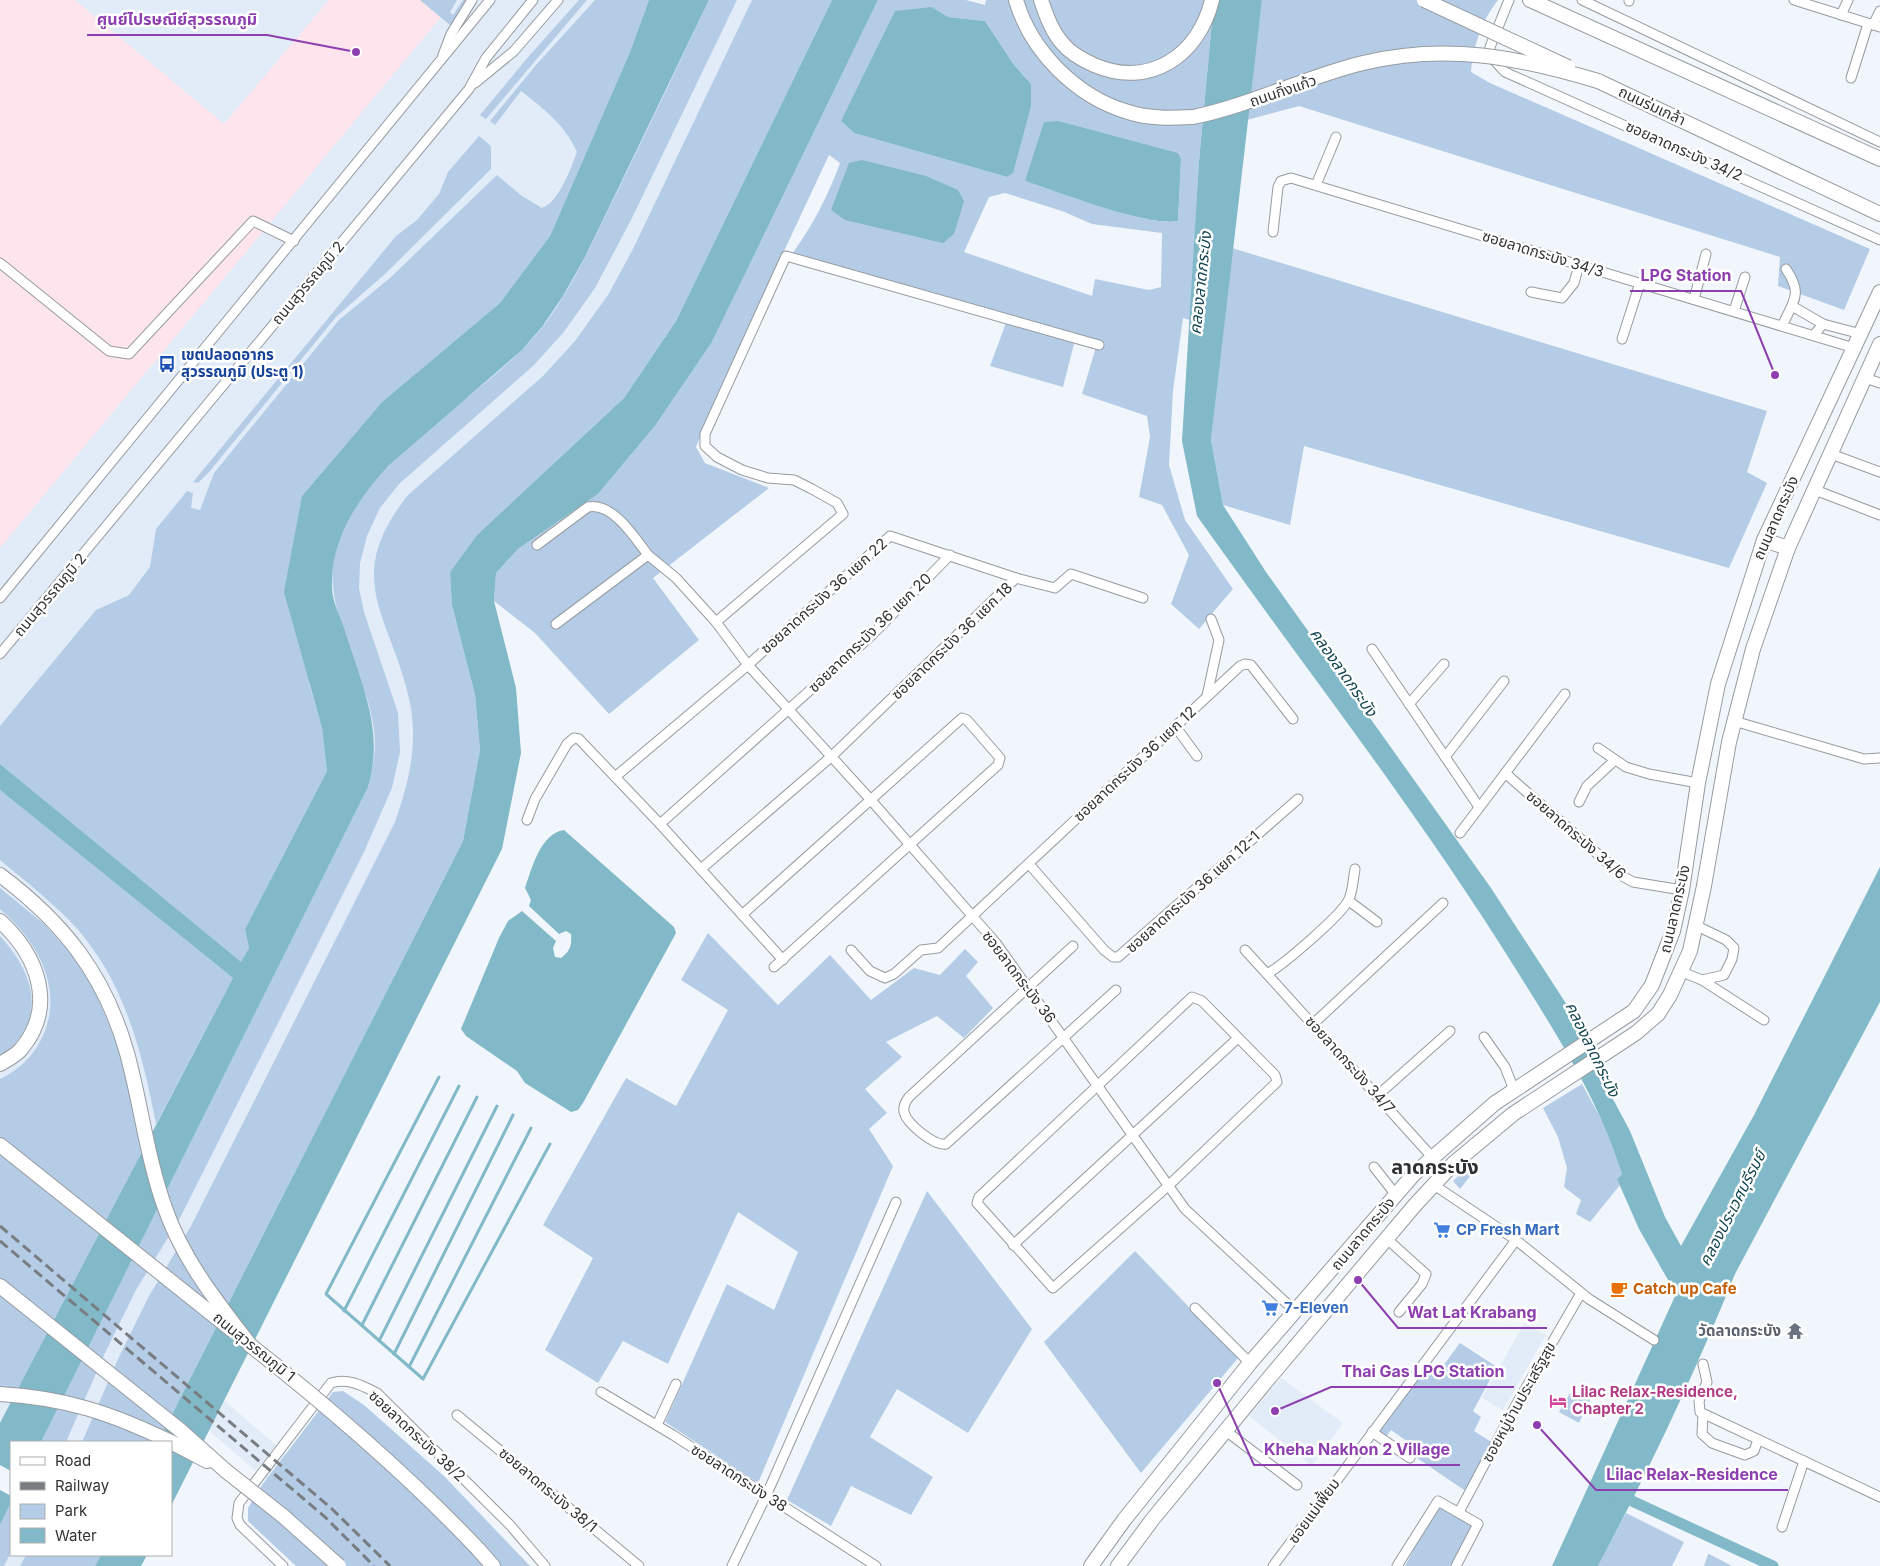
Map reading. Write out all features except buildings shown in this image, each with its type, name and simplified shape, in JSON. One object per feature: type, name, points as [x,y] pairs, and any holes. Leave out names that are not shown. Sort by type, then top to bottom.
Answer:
[{"type":"main road","name":"ถนนกิ่งแก้ว","points":[[1016,0],[1023,18],[1051,63],[1078,87],[1104,103],[1120,109],[1161,118],[1193,117],[1224,111],[1362,64],[1400,57],[1443,53],[1510,58],[1598,81]]},
{"type":"main road","points":[[1041,0],[1049,23],[1063,44],[1082,60],[1103,69],[1126,74],[1148,71],[1173,61],[1192,44],[1208,19],[1212,0]]},
{"type":"main road","name":"ถนนร่มเกล้า","points":[[1424,0],[1880,214]]},
{"type":"main road","points":[[1530,0],[1880,159]]},
{"type":"main road","name":"ถนนลาดกระบัง","points":[[1091,1566],[1124,1520],[1250,1363],[1396,1195],[1432,1157],[1476,1117],[1634,1010],[1652,985],[1672,931],[1682,890],[1698,783],[1718,684],[1764,540],[1880,292]]},
{"type":"main road","name":"ถนนลาดกระบัง","points":[[1118,1566],[1226,1430],[1434,1185],[1473,1145],[1636,1033],[1658,1014],[1670,995],[1690,951],[1734,721],[1754,649],[1788,548],[1879,351]]},
{"type":"main road","points":[[1764,540],[1788,548]]},
{"type":"main road","points":[[0,875],[50,917],[80,952],[102,986],[112,1008],[127,1052],[153,1170],[173,1230],[204,1284],[250,1345]]},
{"type":"main road","points":[[0,921],[30,959],[40,982],[40,1008],[34,1029],[21,1050],[0,1064]]},
{"type":"main road","name":"ถนนสุวรรณภูมิ 1","points":[[0,1145],[300,1384],[409,1480],[493,1566]]},
{"type":"main road","points":[[0,1286],[180,1430],[339,1566]]},
{"type":"main road","points":[[1296,1312],[1312,1328]]},
{"type":"main road","points":[[0,1394],[40,1397],[75,1404],[112,1415],[169,1441]]},
{"type":"main road","points":[[172,1443],[226,1471]]},
{"type":"street","points":[[439,64],[451,34],[472,0]]},
{"type":"street","points":[[0,598],[490,0]]},
{"type":"street","name":"ถนนสุวรรณภูมิ 2","points":[[0,654],[469,89],[486,58],[533,0]]},
{"type":"street","points":[[469,89],[514,51],[558,0]]},
{"type":"street","name":"ซอยลาดกระบัง 34/2","points":[[1509,0],[1490,47],[1491,57],[1505,72],[1880,240]]},
{"type":"street","points":[[1582,0],[1880,142]]},
{"type":"street","points":[[1794,0],[1874,25]]},
{"type":"street","points":[[1840,15],[1848,0]]},
{"type":"street","points":[[1851,78],[1880,11]]},
{"type":"street","points":[[1316,185],[1336,138]]},
{"type":"street","name":"ซอยลาดกระบัง 34/3","points":[[1273,232],[1278,187],[1281,181],[1291,178],[1854,348]]},
{"type":"street","points":[[0,263],[109,351],[129,354],[253,221],[294,241]]},
{"type":"street","points":[[1694,299],[1706,254]]},
{"type":"street","points":[[716,622],[843,514],[837,503],[794,480],[768,478],[742,470],[717,457],[705,446],[705,434],[786,256],[1099,345]]},
{"type":"street","points":[[1531,292],[1562,298],[1574,283],[1580,265]]},
{"type":"street","points":[[1782,326],[1797,291],[1796,284],[1786,269]]},
{"type":"street","points":[[1734,311],[1746,277]]},
{"type":"street","points":[[1622,339],[1640,283]]},
{"type":"street","points":[[1792,306],[1823,324],[1861,334]]},
{"type":"street","points":[[1814,335],[1823,324]]},
{"type":"street","points":[[1865,378],[1880,383]]},
{"type":"street","points":[[1831,454],[1880,472]]},
{"type":"street","points":[[1814,490],[1880,515]]},
{"type":"street","name":"ซอยลาดกระบัง 36","points":[[537,545],[588,507],[595,506],[610,512],[648,555],[666,568],[716,622],[748,665],[832,756],[1012,962],[1168,1186],[1195,1220],[1296,1312]]},
{"type":"street","name":"ซอยลาดกระบัง 36 แยก 22","points":[[748,665],[890,536],[950,554],[1016,578]]},
{"type":"street","name":"ซอยลาดกระบัง 36 แยก 20","points":[[660,824],[790,710],[872,634],[950,554]]},
{"type":"street","points":[[556,624],[648,555]]},
{"type":"street","name":"ซอยลาดกระบัง 36 แยก 18","points":[[701,869],[832,756],[1016,578],[1055,588],[1071,574],[1143,598]]},
{"type":"street","points":[[1208,696],[1219,640],[1211,619]]},
{"type":"street","points":[[1372,649],[1479,808]]},
{"type":"street","name":"ซอยลาดกระบัง 36 แยก 12","points":[[851,950],[870,971],[880,977],[889,978],[921,950],[938,948],[1174,726],[1245,664],[1250,666],[1293,719]]},
{"type":"street","points":[[1409,704],[1444,664]]},
{"type":"street","points":[[615,777],[748,665]]},
{"type":"street","points":[[1445,757],[1504,681]]},
{"type":"street","points":[[1460,832],[1564,694]]},
{"type":"street","points":[[743,914],[962,718],[967,720],[1000,758],[1001,762],[774,968]]},
{"type":"street","points":[[1734,721],[1864,759],[1880,758]]},
{"type":"street","points":[[1174,726],[1197,756]]},
{"type":"street","points":[[527,820],[535,799],[567,744],[574,738],[579,739],[660,824],[783,960]]},
{"type":"street","points":[[1598,748],[1626,767],[1650,774],[1698,783]]},
{"type":"street","points":[[1578,802],[1587,786],[1615,760]]},
{"type":"street","name":"ซอยลาดกระบัง 34/6","points":[[1505,773],[1624,877],[1632,882],[1682,890]]},
{"type":"street","name":"ซอยลาดกระบัง 36 แยก 12-1","points":[[1028,864],[1104,950],[1113,957],[1118,957],[1298,799]]},
{"type":"street","points":[[1267,974],[1283,964],[1349,901],[1355,869]]},
{"type":"street","points":[[1349,901],[1378,922]]},
{"type":"street","points":[[1314,1024],[1443,903]]},
{"type":"street","points":[[1696,925],[1726,940],[1734,948],[1732,959],[1724,974],[1702,980]]},
{"type":"street","points":[[1073,946],[909,1097],[904,1114],[913,1125],[936,1143],[946,1144],[1116,990]]},
{"type":"street","name":"ซอยลาดกระบัง 34/7","points":[[1245,950],[1314,1024],[1432,1157]]},
{"type":"street","points":[[1682,972],[1702,980],[1764,1020]]},
{"type":"street","points":[[1192,997],[1202,1001],[1238,1038],[1276,1075],[1277,1082],[1168,1186],[1053,1288],[978,1204],[979,1197],[1192,997]]},
{"type":"street","points":[[1378,1096],[1450,1031]]},
{"type":"street","points":[[1484,1037],[1519,1087]]},
{"type":"street","points":[[1013,1245],[1238,1038]]},
{"type":"street","points":[[1374,1167],[1396,1195]]},
{"type":"street","points":[[1434,1185],[1516,1240],[1580,1293],[1654,1340]]},
{"type":"street","points":[[732,1566],[766,1496],[896,1202]]},
{"type":"street","points":[[1387,1239],[1426,1274],[1422,1284],[1399,1312]]},
{"type":"street","name":"ซอยแม่เฟี้ยม","points":[[1273,1566],[1516,1240]]},
{"type":"street","name":"ซอยหมู่บ้านประเสริฐสุข","points":[[1459,1512],[1516,1405],[1580,1293]]},
{"type":"street","points":[[1195,1308],[1250,1363]]},
{"type":"street","points":[[1703,1364],[1707,1382],[1699,1401],[1698,1410],[1703,1414],[1880,1497]]},
{"type":"street","name":"ซอยลาดกระบัง 38/2","points":[[277,1564],[240,1525],[237,1512],[239,1503],[331,1383],[341,1380],[362,1386],[376,1393],[510,1526],[544,1566]]},
{"type":"street","points":[[657,1425],[676,1384]]},
{"type":"street","name":"ซอยลาดกระบัง 38","points":[[601,1392],[657,1425],[876,1566]]},
{"type":"street","points":[[1703,1414],[1702,1434],[1712,1443],[1745,1455],[1754,1450],[1758,1440]]},
{"type":"street","name":"ซอยลาดกระบัง 38/1","points":[[457,1415],[639,1566]]},
{"type":"street","points":[[1226,1430],[1297,1485]]},
{"type":"street","points":[[1372,1432],[1410,1458]]},
{"type":"street","points":[[1782,1527],[1804,1461]]},
{"type":"street","points":[[1396,1566],[1436,1503],[1440,1502],[1478,1524],[1456,1566]]},
{"type":"shaded area","points":[[0,0],[798,0],[548,434],[451,711],[174,1357],[326,1488],[353,1554],[159,1388],[132,1441],[10,1441],[10,1556],[73,1556],[68,1566],[0,1566]]},
{"type":"shaded area","points":[[0,0],[75,0],[224,124],[329,0],[420,0],[441,17],[0,548]]},
{"type":"shaded area","points":[[1524,1323],[1546,1335],[1503,1410],[1482,1398]]},
{"type":"shaded area","points":[[1281,1378],[1343,1423],[1312,1466],[1249,1416]]},
{"type":"green space","points":[[420,0],[457,0],[450,12],[453,15],[463,0],[468,0],[451,26]]},
{"type":"green space","points":[[579,0],[587,0],[486,119],[480,115],[529,56]]},
{"type":"green space","points":[[595,0],[649,0],[630,52],[550,236],[500,303],[382,402],[302,496],[309,683],[322,728],[327,771],[245,929],[249,948],[241,963],[0,764],[0,726],[96,610],[129,595],[150,567],[156,529],[187,491],[193,493],[191,508],[200,510],[214,473],[339,320],[390,278],[497,175],[522,196],[542,208],[554,199],[564,184],[577,152],[560,126],[546,111],[521,91],[495,125],[490,121],[536,65]]},
{"type":"green space","points":[[709,0],[737,0],[631,220],[595,288],[563,333],[533,366],[399,484],[380,508],[367,536],[360,563],[359,588],[364,612],[398,713],[400,752],[392,788],[364,852],[180,1218],[136,1290],[105,1353],[66,1441],[41,1441],[368,787],[374,755],[373,723],[361,680],[344,635],[333,589],[333,567],[337,545],[352,512],[373,482],[399,455],[516,355],[541,329],[553,313],[591,245]]},
{"type":"green space","points":[[752,0],[832,0],[676,321],[624,398],[477,535],[450,572],[452,605],[475,695],[480,750],[463,841],[159,1441],[82,1441],[118,1359],[149,1296],[191,1226],[395,822],[408,778],[413,734],[410,703],[377,599],[374,576],[377,552],[388,525],[408,495],[543,376],[575,341],[608,295],[633,249]]},
{"type":"green space","points":[[878,0],[966,0],[985,5],[986,0],[1214,0],[1199,161],[1190,320],[1183,318],[1173,391],[1169,465],[1185,520],[1233,589],[1199,629],[1171,604],[1189,555],[1162,505],[1139,497],[1150,437],[1147,416],[1082,394],[1096,347],[1075,340],[1063,387],[990,366],[1007,320],[792,254],[819,210],[840,163],[829,155],[720,388],[696,447],[705,463],[769,488],[653,578],[699,640],[609,714],[535,633],[494,601],[496,573],[518,549],[598,494],[655,426],[712,342]],"holes":[[[932,7],[948,17],[985,21],[1014,65],[1031,84],[1007,177],[854,133],[841,121]],[[1059,121],[1177,153],[1181,159],[1178,221],[1165,222],[1126,214],[1025,181]],[[1005,193],[1062,211],[1092,224],[1162,233],[1161,287],[1149,290],[1095,279],[1092,296],[964,252],[989,197]]]},
{"type":"green space","points":[[1262,0],[1498,0],[1479,34],[1471,72],[1490,83],[1870,249],[1844,310],[1778,286],[1780,257],[1299,106],[1247,120]]},
{"type":"green space","points":[[479,136],[491,146],[491,169],[386,273],[336,317],[210,471],[198,483],[193,482],[396,236],[417,220],[439,194],[448,172]]},
{"type":"green space","points":[[1232,248],[1767,411],[1747,472],[1767,483],[1729,568],[1304,446],[1290,525],[1223,505],[1211,440]]},
{"type":"green space","points":[[0,790],[233,978],[156,1124],[144,1069],[128,1015],[117,989],[103,965],[88,942],[69,920],[0,860]]},
{"type":"green space","points":[[0,888],[44,924],[73,956],[95,991],[121,1054],[142,1152],[18,1389],[0,1388],[0,1079],[21,1066],[37,1047],[46,1028],[50,1009],[50,991],[46,972],[38,955],[15,923],[0,909]]},
{"type":"green space","points":[[708,933],[778,1005],[830,955],[871,1000],[914,968],[940,975],[965,949],[978,962],[966,976],[993,1008],[964,1038],[937,1016],[886,1042],[902,1057],[865,1089],[887,1113],[869,1129],[893,1166],[758,1483],[665,1422],[727,1284],[774,1310],[798,1252],[738,1212],[668,1364],[623,1341],[598,1383],[545,1350],[593,1258],[543,1225],[626,1078],[676,1106],[728,1010],[681,980]]},
{"type":"green space","points":[[0,936],[22,966],[32,998],[31,1014],[25,1029],[15,1043],[0,1057]]},
{"type":"green space","points":[[1582,1084],[1612,1139],[1622,1174],[1617,1179],[1620,1185],[1590,1222],[1576,1214],[1581,1200],[1564,1187],[1567,1168],[1558,1137],[1543,1108]]},
{"type":"green space","points":[[1470,1165],[1475,1170],[1460,1189],[1453,1181]]},
{"type":"green space","points":[[927,1191],[1032,1329],[968,1433],[897,1389],[870,1437],[933,1477],[911,1515],[851,1486],[831,1526],[787,1500]]},
{"type":"green space","points":[[1135,1251],[1238,1358],[1141,1473],[1044,1342]]},
{"type":"green space","points":[[1460,1343],[1497,1367],[1473,1411],[1481,1417],[1474,1431],[1493,1443],[1467,1492],[1414,1456],[1418,1449],[1391,1430],[1386,1437],[1377,1431],[1425,1366],[1437,1374]]},
{"type":"green space","points":[[1572,1390],[1590,1400],[1579,1423],[1559,1412]]},
{"type":"green space","points":[[343,1391],[364,1405],[444,1476],[530,1566],[296,1566],[248,1521],[248,1508],[262,1485],[333,1392]]},
{"type":"green space","points":[[10,1505],[10,1554],[4,1566],[0,1566],[0,1525]]},
{"type":"green space","points":[[1437,1506],[1474,1524],[1450,1566],[1405,1566]]},
{"type":"green space","points":[[1626,1513],[1684,1542],[1672,1566],[1598,1566]]},
{"type":"green space","points":[[1709,1554],[1732,1566],[1704,1566]]},
{"type":"green space","points":[[25,1556],[100,1556],[95,1566],[20,1566]]},
{"type":"water","points":[[649,0],[709,0],[585,257],[563,296],[542,327],[522,350],[388,466],[356,507],[341,537],[333,570],[332,593],[369,707],[374,746],[373,766],[368,787],[41,1441],[10,1441],[10,1505],[0,1525],[0,1423],[233,978],[0,790],[0,764],[241,962],[249,948],[245,929],[327,771],[322,728],[284,592],[302,496],[382,402],[500,303],[550,236],[630,52]]},
{"type":"water","points":[[832,0],[878,0],[712,342],[655,426],[598,494],[518,549],[496,573],[494,601],[516,688],[521,753],[502,849],[172,1504],[172,1441],[159,1441],[463,841],[480,750],[475,695],[452,605],[450,572],[477,535],[624,398],[676,321]]},
{"type":"water","points":[[1214,0],[1262,0],[1211,440],[1223,505],[1266,572],[1491,888],[1580,1025],[1598,1071],[1630,1131],[1665,1217],[1681,1246],[1754,1115],[1880,867],[1880,1002],[1735,1274],[1670,1422],[1598,1566],[1552,1566],[1676,1294],[1639,1229],[1617,1179],[1622,1174],[1613,1147],[1590,1095],[1517,971],[1480,912],[1401,797],[1197,516],[1182,441],[1199,161]]},
{"type":"water","points":[[932,7],[948,17],[985,21],[1014,65],[1031,84],[1031,106],[1013,173],[1007,177],[854,133],[841,121],[895,11]]},
{"type":"water","points":[[1059,121],[1178,153],[1181,159],[1178,221],[1146,219],[1125,214],[1025,181],[1044,122]]},
{"type":"water","points":[[862,160],[926,176],[958,190],[964,201],[954,234],[943,243],[845,220],[831,210],[849,163]]},
{"type":"water","points":[[564,830],[674,927],[676,933],[583,1103],[578,1110],[571,1112],[525,1083],[517,1071],[466,1036],[461,1029],[508,921],[522,911],[556,941],[553,948],[555,957],[561,958],[570,948],[571,934],[566,931],[559,934],[529,906],[531,900],[525,888],[534,862],[543,845],[556,833]]},
{"type":"water","points":[[100,1556],[146,1556],[141,1566],[95,1566]]},
{"type":"pier","points":[[0,1465],[10,1470],[10,1495],[0,1490]]},
{"type":"waterway","points":[[439,1077],[326,1294],[423,1379],[550,1144]]},
{"type":"waterway","points":[[344,1311],[459,1086]]},
{"type":"waterway","points":[[362,1325],[477,1097]]},
{"type":"waterway","points":[[379,1341],[497,1106]]},
{"type":"waterway","points":[[394,1354],[513,1115]]},
{"type":"waterway","points":[[409,1367],[531,1128]]},
{"type":"waterway","points":[[1619,1495],[1773,1566]]},
{"type":"railway","points":[[0,1226],[332,1509],[390,1566]]},
{"type":"railway","points":[[0,1241],[325,1517],[374,1566]]},
{"type":"place","name":"ศูนย์ไปรษณีย์สุวรรณภูมิ","points":[[356,52]]},
{"type":"place","name":"เขตปลอดอากร สุวรรณภูมิ (ประตู 1)","points":[[167,364]]},
{"type":"place","name":"LPG Station","points":[[1775,375]]},
{"type":"place","name":"CP Fresh Mart","points":[[1442,1230]]},
{"type":"place","name":"Wat Lat Krabang","points":[[1358,1280]]},
{"type":"place","name":"Catch up Cafe","points":[[1619,1289]]},
{"type":"place","name":"7-Eleven","points":[[1270,1308]]},
{"type":"place","name":"วัดลาดกระบัง","points":[[1795,1331]]},
{"type":"place","name":"Kheha Nakhon 2 Village","points":[[1217,1383]]},
{"type":"place","name":"Lilac Relax-Residence, Chapter 2","points":[[1558,1401]]},
{"type":"place","name":"Thai Gas LPG Station","points":[[1275,1411]]},
{"type":"place","name":"Lilac Relax-Residence","points":[[1537,1425]]},
{"type":"district","name":"ลาดกระบัง","points":[[1435,1167]]},
{"type":"water label","name":"คลองลาดกระบัง","points":[[1200,283]]},
{"type":"water label","name":"คลองลาดกระบัง","points":[[1344,672]]},
{"type":"water label","name":"คลองลาดกระบัง","points":[[1593,1049]]},
{"type":"water label","name":"คลองประเวศบุรีรมย์","points":[[1732,1208]]}]
